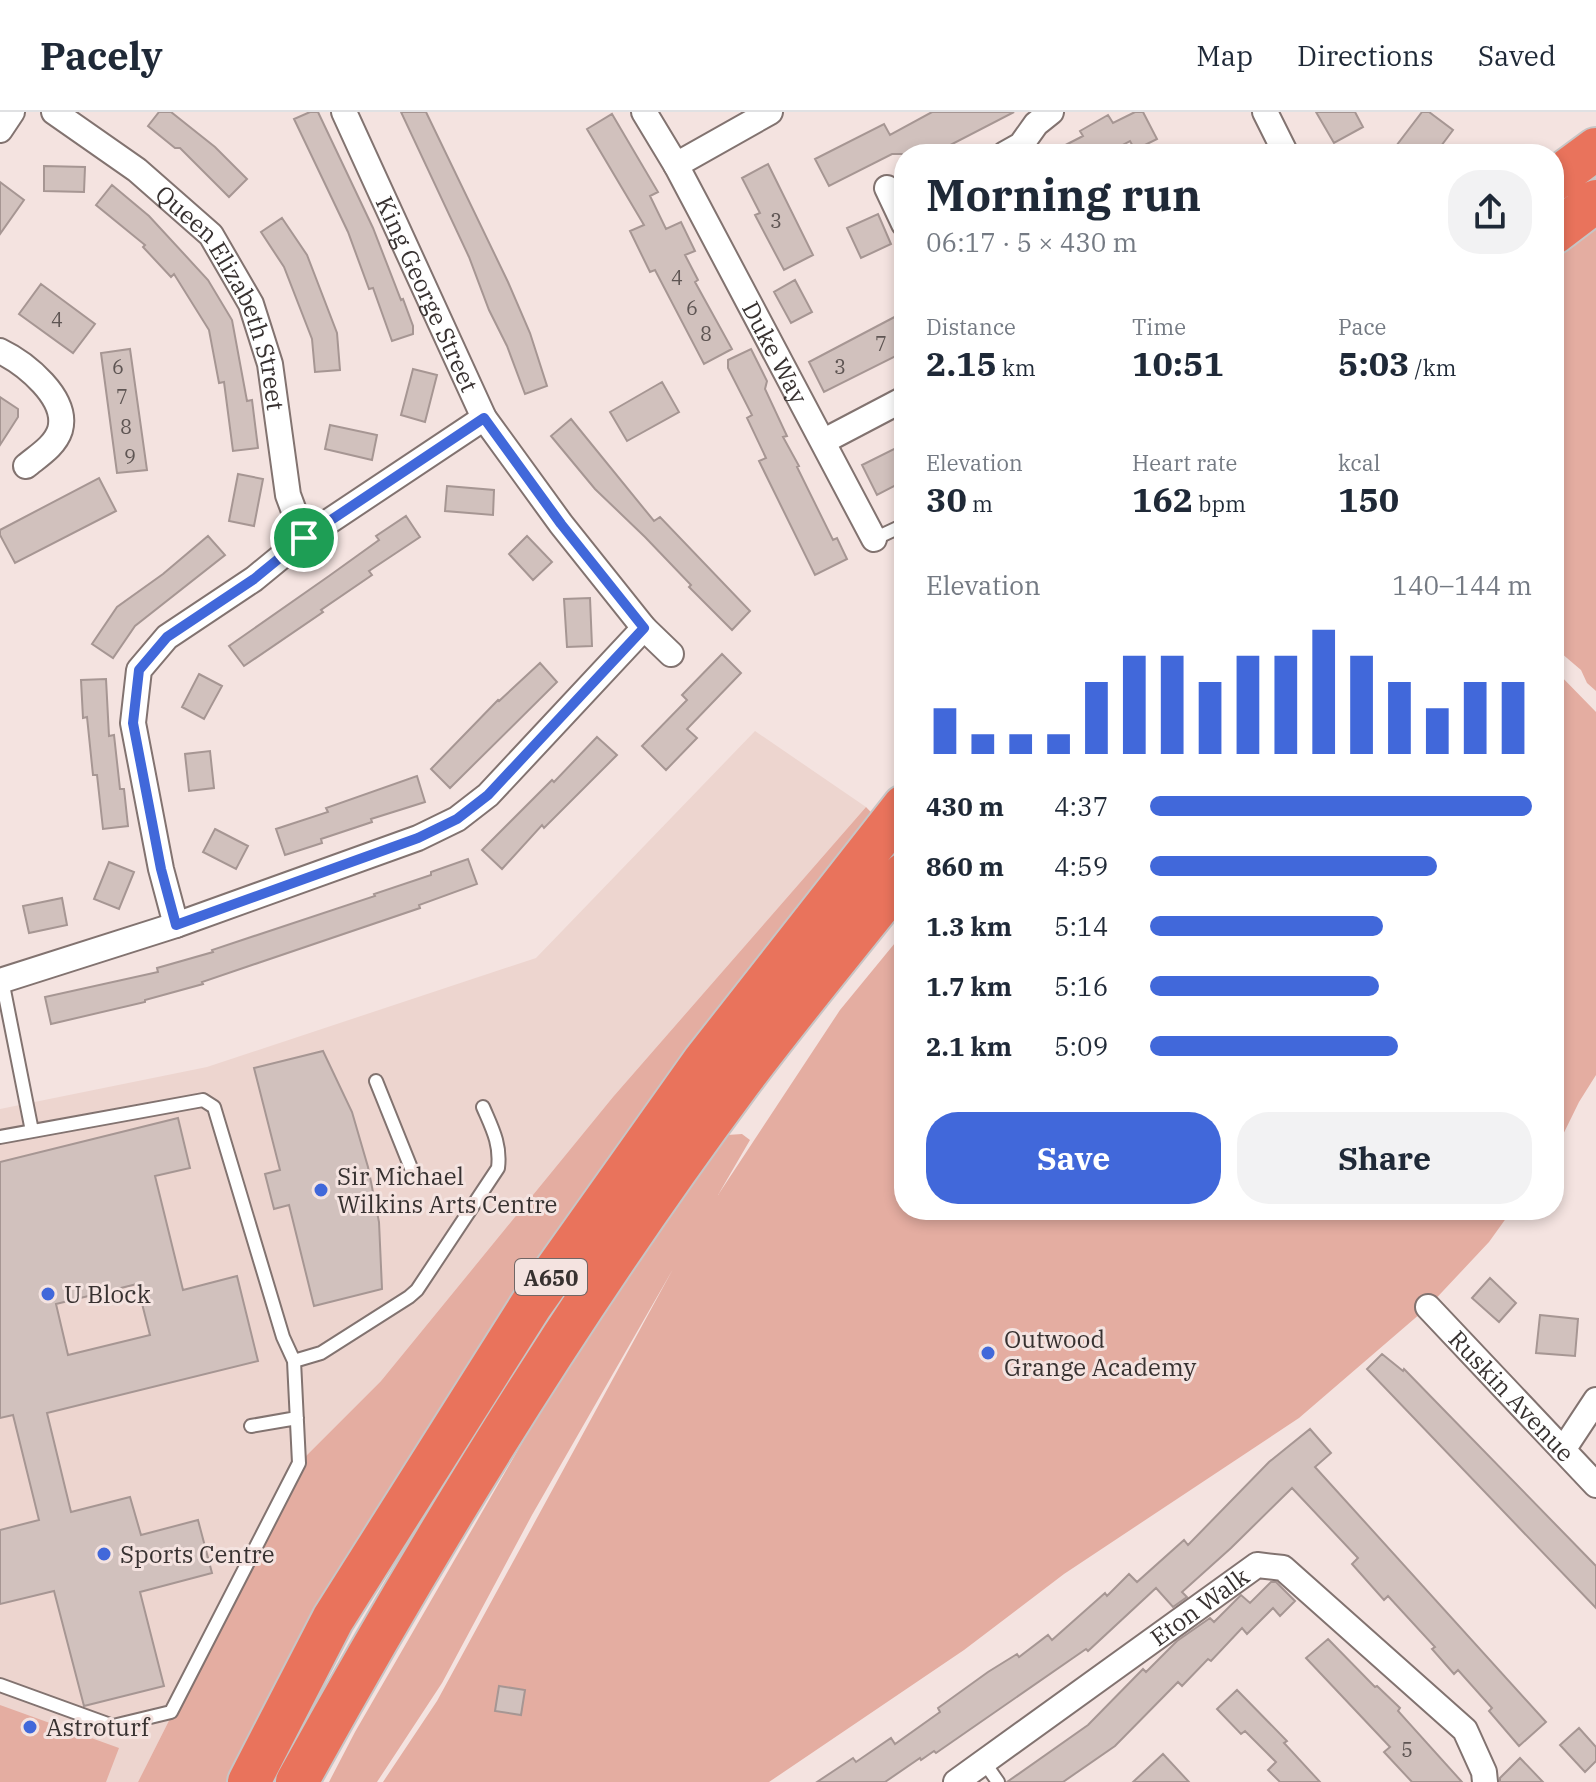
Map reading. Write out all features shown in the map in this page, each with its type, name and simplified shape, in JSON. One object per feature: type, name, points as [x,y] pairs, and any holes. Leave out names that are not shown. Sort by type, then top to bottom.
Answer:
[{"type":"highway","points":[[1564,173],[1596,149]]},
{"type":"highway","points":[[1564,225],[1596,201]]},
{"type":"highway","name":"A650","points":[[249,1782],[333,1619],[531,1305],[704,1061],[894,819]]},
{"type":"highway","name":"A650","points":[[297,1782],[381,1631],[580,1310],[739,1082],[894,887]]},
{"type":"street","points":[[0,130],[12,112]]},
{"type":"street","name":"Queen Elizabeth Street","points":[[54,112],[137,170],[211,235],[251,304],[270,364],[288,495],[304,538]]},
{"type":"street","name":"King George Street","points":[[344,112],[484,418],[561,524],[644,628],[671,654]]},
{"type":"street","name":"Duke Way","points":[[644,112],[676,165],[874,539]]},
{"type":"street","points":[[676,165],[770,112]]},
{"type":"street","points":[[1022,144],[1036,124],[1051,112]]},
{"type":"street","points":[[1270,114],[1282,144]]},
{"type":"street","points":[[887,188],[894,201]]},
{"type":"street","points":[[0,351],[20,360],[55,398],[61,428],[52,444],[26,466]]},
{"type":"street","points":[[824,441],[894,404]]},
{"type":"street","points":[[176,925],[161,869],[133,723],[139,670],[167,637],[254,579],[304,538],[484,418]]},
{"type":"street","points":[[1,980],[176,925],[418,838],[457,819],[488,795],[644,628]]},
{"type":"street","name":"Ruskin Avenue","points":[[1428,1307],[1596,1485]]},
{"type":"street","points":[[1563,1450],[1596,1400]]},
{"type":"street","name":"Eton Walk","points":[[956,1782],[991,1772],[1257,1565],[1283,1568],[1465,1730],[1484,1772],[1485,1782]]},
{"type":"lane","points":[[874,539],[894,530]]},
{"type":"lane","points":[[1,980],[32,1131]]},
{"type":"lane","points":[[376,1081],[406,1138],[415,1178]]},
{"type":"lane","points":[[0,1137],[203,1100],[214,1107],[283,1337],[294,1361],[299,1463],[171,1712],[113,1726],[0,1685]]},
{"type":"lane","points":[[294,1361],[321,1353],[417,1290],[498,1168],[500,1152],[497,1138],[483,1107]]},
{"type":"lane","points":[[251,1426],[297,1418]]},
{"type":"shaded area","points":[[1596,201],[1596,691],[1587,683],[1581,670],[1564,656],[1564,225]]},
{"type":"shaded area","points":[[1564,679],[1596,712],[1596,1075],[1564,1133]]},
{"type":"shaded area","points":[[755,731],[866,807],[613,1097],[381,1381],[299,1463],[138,1782],[0,1782],[0,1109],[207,1067],[536,958]]},
{"type":"shaded area","points":[[866,807],[886,828],[704,1061],[239,1782],[138,1782],[299,1463],[381,1381],[613,1097]]},
{"type":"shaded area","name":"Outwood Grange Academy","points":[[894,944],[894,1220],[1505,1220],[1489,1242],[1428,1307],[1299,1418],[1064,1574],[964,1650],[769,1782],[383,1782],[437,1701],[673,1269],[532,1515],[442,1683],[377,1782],[329,1782],[533,1424],[631,1271],[727,1135],[742,1134],[750,1140],[718,1195],[840,1010]]},
{"type":"shaded area","name":"Astroturf","points":[[0,1705],[119,1748],[106,1782],[0,1782]]},
{"type":"building","points":[[159,112],[171,112],[215,147],[247,179],[229,197],[180,148],[175,148],[148,126]]},
{"type":"building","points":[[318,112],[373,228],[403,299],[413,334],[392,341],[373,288],[369,289],[348,232],[294,119]]},
{"type":"building","points":[[401,112],[426,112],[508,282],[530,333],[547,386],[525,394],[469,257]]},
{"type":"building","points":[[932,112],[1014,112],[952,144],[894,144],[894,154],[829,186],[815,159],[884,124],[890,135]]},
{"type":"building","points":[[1135,112],[1143,112],[1157,139],[1147,144],[1132,144],[1130,141],[1124,144],[1067,144],[1083,136],[1080,131],[1108,115],[1113,123]]},
{"type":"building","points":[[1316,112],[1355,112],[1363,127],[1334,143]]},
{"type":"building","points":[[1422,112],[1429,112],[1453,130],[1442,144],[1398,144]]},
{"type":"building","points":[[612,114],[658,192],[650,196],[666,229],[681,222],[695,251],[685,255],[698,280],[695,282],[732,349],[704,364],[655,270],[650,272],[630,231],[644,225],[587,129]]},
{"type":"building","points":[[768,164],[813,255],[784,270],[755,215],[760,213],[742,178]]},
{"type":"building","points":[[44,166],[85,167],[84,192],[44,191]]},
{"type":"building","points":[[0,182],[24,200],[0,234]]},
{"type":"building","points":[[112,185],[149,216],[208,280],[232,320],[247,401],[252,400],[258,448],[233,451],[224,382],[219,383],[209,330],[174,274],[171,277],[143,247],[145,245],[96,205]]},
{"type":"building","points":[[878,214],[891,244],[861,258],[847,228]]},
{"type":"building","points":[[282,218],[307,255],[337,333],[340,370],[315,372],[312,339],[284,267],[261,232]]},
{"type":"building","points":[[795,280],[812,312],[791,323],[774,292]]},
{"type":"building","points":[[41,284],[95,324],[73,353],[19,314]]},
{"type":"building","points":[[894,317],[894,357],[824,392],[809,362]]},
{"type":"building","points":[[130,349],[147,470],[117,473],[101,353]]},
{"type":"building","points":[[751,349],[767,381],[765,389],[787,436],[783,437],[833,540],[837,538],[847,559],[815,575],[759,461],[766,458],[747,418],[752,415],[728,368],[728,360]]},
{"type":"building","points":[[413,369],[437,375],[425,422],[401,415]]},
{"type":"building","points":[[662,382],[679,412],[627,441],[610,412]]},
{"type":"building","points":[[0,397],[18,409],[18,417],[0,445]]},
{"type":"building","points":[[571,419],[654,521],[660,517],[750,611],[732,630],[645,537],[595,489],[551,436]]},
{"type":"building","points":[[330,425],[377,435],[372,460],[325,449]]},
{"type":"building","points":[[894,449],[894,486],[877,495],[862,465]]},
{"type":"building","points":[[238,474],[263,479],[254,526],[229,521]]},
{"type":"building","points":[[99,478],[116,511],[15,563],[0,530]]},
{"type":"building","points":[[447,486],[494,490],[493,515],[445,511]]},
{"type":"building","points":[[406,516],[420,537],[369,571],[372,575],[321,610],[323,612],[244,666],[229,646],[379,540],[376,536]]},
{"type":"building","points":[[208,536],[225,555],[135,626],[113,658],[92,644],[117,607]]},
{"type":"building","points":[[527,536],[552,562],[533,580],[509,554]]},
{"type":"building","points":[[590,598],[592,646],[567,647],[564,599]]},
{"type":"building","points":[[722,654],[741,673],[687,729],[697,738],[666,770],[642,746],[687,700],[682,695]]},
{"type":"building","points":[[540,663],[557,682],[450,788],[431,769],[498,700]]},
{"type":"building","points":[[199,674],[222,686],[204,719],[182,707]]},
{"type":"building","points":[[106,679],[109,736],[114,735],[128,826],[103,829],[87,717],[83,718],[81,680]]},
{"type":"building","points":[[597,737],[617,755],[544,828],[542,825],[502,869],[482,850]]},
{"type":"building","points":[[210,751],[214,788],[189,791],[185,754]]},
{"type":"building","points":[[417,776],[425,802],[371,819],[372,822],[321,839],[322,843],[285,855],[276,829]]},
{"type":"building","points":[[215,829],[248,846],[236,869],[203,852]]},
{"type":"building","points":[[468,859],[477,884],[419,905],[420,908],[203,984],[145,1002],[51,1024],[45,997],[158,972],[157,968],[375,896]]},
{"type":"building","points":[[109,862],[134,872],[119,909],[94,899]]},
{"type":"building","points":[[62,898],[67,925],[29,933],[23,906]]},
{"type":"building","name":"Sir Michael Wilkins Arts Centre","points":[[323,1051],[352,1112],[368,1167],[379,1222],[382,1289],[314,1306],[289,1205],[274,1209],[265,1174],[280,1170],[254,1068]]},
{"type":"building","name":"U Block","points":[[178,1118],[190,1168],[155,1176],[183,1290],[237,1276],[258,1361],[47,1413],[71,1512],[130,1497],[141,1535],[198,1520],[212,1573],[140,1592],[164,1686],[84,1706],[54,1591],[0,1604],[0,1530],[39,1520],[13,1415],[0,1418],[0,1162]],"holes":[[[137,1284],[150,1335],[68,1355],[56,1304]]]},
{"type":"building","points":[[1490,1278],[1516,1303],[1499,1322],[1472,1298]]},
{"type":"building","points":[[1540,1315],[1578,1319],[1575,1356],[1536,1353]]},
{"type":"building","points":[[1382,1354],[1404,1369],[1596,1566],[1596,1608],[1367,1369]]},
{"type":"building","points":[[1310,1429],[1331,1453],[1315,1467],[1546,1722],[1519,1746],[1489,1711],[1492,1708],[1458,1670],[1454,1674],[1432,1649],[1435,1647],[1388,1596],[1384,1600],[1352,1564],[1358,1558],[1292,1488],[1182,1592],[1187,1597],[1173,1607],[1156,1588],[1088,1651],[1086,1649],[936,1753],[934,1751],[920,1758],[885,1782],[817,1782],[853,1758],[856,1762],[891,1738],[895,1744],[988,1672],[1017,1654],[1019,1657],[1048,1635],[1052,1640],[1129,1574],[1137,1582],[1184,1540],[1188,1545],[1269,1462]]},
{"type":"building","points":[[1271,1582],[1276,1582],[1295,1601],[1280,1616],[1273,1608],[1247,1634],[1242,1628],[1182,1686],[1178,1682],[1115,1746],[1063,1782],[1007,1782],[1088,1725],[1143,1669],[1146,1672],[1177,1641],[1210,1618],[1214,1622],[1241,1595],[1250,1603]]},
{"type":"building","points":[[1328,1639],[1400,1708],[1398,1711],[1462,1782],[1412,1782],[1384,1752],[1390,1747],[1306,1658]]},
{"type":"building","points":[[499,1686],[525,1690],[521,1715],[495,1711]]},
{"type":"building","points":[[1237,1690],[1287,1741],[1284,1743],[1320,1782],[1280,1782],[1268,1770],[1276,1762],[1245,1731],[1241,1734],[1217,1709]]},
{"type":"building","points":[[1579,1728],[1596,1747],[1596,1761],[1585,1772],[1560,1745]]},
{"type":"building","points":[[1163,1754],[1189,1782],[1133,1782]]},
{"type":"building","points":[[1520,1758],[1543,1782],[1500,1782],[1500,1778]]},
{"type":"place","name":"Sir Michael Wilkins Arts Centre","points":[[321,1190]]},
{"type":"place","name":"U Block","points":[[48,1294]]},
{"type":"place","name":"Outwood Grange Academy","points":[[988,1353]]},
{"type":"place","name":"Sports Centre","points":[[104,1554]]},
{"type":"place","name":"Astroturf","points":[[30,1727]]},
{"type":"route","points":[[484,418],[561,524],[644,628],[488,795],[457,819],[418,838],[176,925],[161,869],[133,723],[139,670],[167,637],[254,579],[304,538],[484,418]]}]
